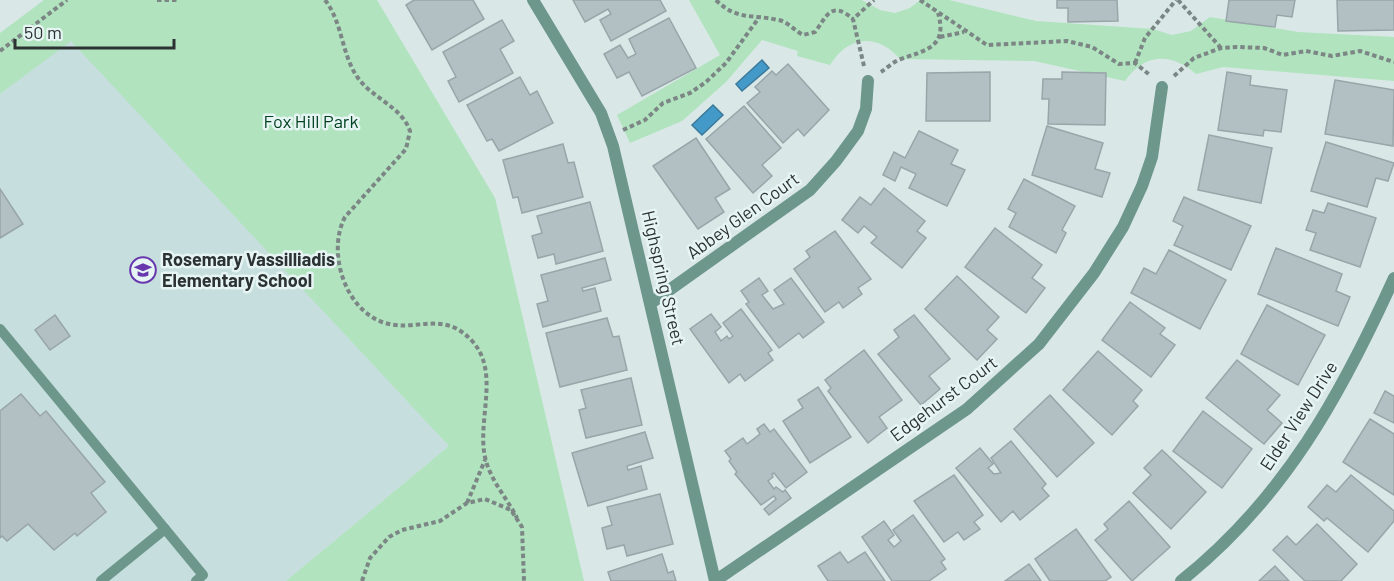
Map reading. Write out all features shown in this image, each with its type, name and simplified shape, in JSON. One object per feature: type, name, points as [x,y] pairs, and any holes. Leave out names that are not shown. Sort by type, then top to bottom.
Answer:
[{"type":"street","name":"Highspring Street","points":[[533,0],[601,113],[609,136],[651,303],[715,581]]},
{"type":"street","name":"Abbey Glen Court","points":[[651,303],[810,190],[836,161],[858,131],[866,109],[868,81]]},
{"type":"street","name":"Edgehurst Court","points":[[715,581],[967,409],[1039,344],[1094,273],[1123,227],[1152,157],[1162,87]]},
{"type":"street","name":"Elder View Drive","points":[[1181,581],[1237,528],[1291,469],[1331,407],[1363,347],[1394,278]]},
{"type":"lane","points":[[0,329],[203,575],[196,581]]},
{"type":"lane","points":[[101,581],[165,529]]},
{"type":"path","points":[[0,51],[67,0]]},
{"type":"path","points":[[157,0],[177,0]]},
{"type":"path","points":[[325,0],[339,25],[357,76],[370,92],[403,118],[410,130],[406,150],[345,217],[340,227],[336,246],[340,269],[353,296],[375,319],[393,325],[441,323],[453,327],[473,342],[485,364],[487,376],[483,421],[486,459],[494,480],[518,518],[524,536],[524,581]]},
{"type":"path","points":[[716,0],[734,13],[758,19],[778,20],[807,35],[815,32],[825,16],[834,11],[840,11],[853,19],[868,81],[900,59],[928,49],[940,38],[965,32]]},
{"type":"path","points":[[853,19],[874,0]]},
{"type":"path","points":[[920,0],[987,45],[1035,41],[1082,44],[1119,64],[1135,63],[1162,87],[1194,58],[1221,48],[1251,47],[1282,55],[1306,51],[1332,56],[1360,51],[1394,62]]},
{"type":"path","points":[[1135,63],[1145,38],[1177,0],[1221,48]]},
{"type":"path","points":[[938,12],[940,38]]},
{"type":"path","points":[[609,136],[641,122],[663,103],[690,93],[706,82],[726,63],[758,19]]},
{"type":"path","points":[[467,503],[486,459]]},
{"type":"path","points":[[362,581],[370,558],[389,537],[402,530],[440,521],[467,503],[485,499],[494,501],[511,510],[518,518]]},
{"type":"shaded area","name":"Rosemary Vassilliadis Elementary School","points":[[71,40],[449,446],[286,581],[0,581],[0,94]]},
{"type":"green space","name":"Fox Hill Park","points":[[44,0],[377,0],[495,198],[584,581],[286,581],[449,446],[71,41],[0,94],[0,33]]},
{"type":"green space","points":[[689,0],[862,0],[880,10],[895,13],[910,8],[920,0],[949,0],[1036,21],[1153,29],[1172,35],[1191,31],[1210,17],[1298,32],[1394,37],[1394,81],[1223,67],[1196,74],[1177,62],[1159,59],[1141,65],[1125,81],[1034,61],[900,59],[882,45],[864,41],[845,48],[830,65],[797,56],[798,51],[762,40],[726,82],[682,121],[630,143],[617,115],[720,55]]},
{"type":"water","points":[[762,60],[769,68],[742,91],[736,84]]},
{"type":"water","points":[[713,105],[723,115],[702,135],[692,125]]},
{"type":"building","points":[[414,0],[473,0],[484,19],[432,50],[406,5]]},
{"type":"building","points":[[573,0],[660,0],[666,11],[611,41],[600,20],[611,14],[608,9],[585,22]]},
{"type":"building","points":[[1057,0],[1117,0],[1118,21],[1068,22],[1068,8],[1057,8]]},
{"type":"building","points":[[1229,0],[1295,0],[1292,17],[1277,15],[1275,27],[1226,21]]},
{"type":"building","points":[[1337,0],[1394,0],[1394,30],[1338,31]]},
{"type":"building","points":[[669,18],[696,68],[642,96],[629,72],[617,78],[604,54],[620,45],[628,58],[636,54],[629,39]]},
{"type":"building","points":[[502,20],[514,41],[500,49],[513,73],[459,102],[448,81],[456,77],[443,52]]},
{"type":"building","points":[[788,64],[829,110],[804,136],[798,129],[783,143],[747,103],[760,92],[755,87],[772,71],[776,75]]},
{"type":"building","points":[[990,72],[990,121],[926,121],[927,73]]},
{"type":"building","points":[[1062,72],[1106,73],[1105,125],[1048,124],[1049,99],[1042,99],[1043,79],[1062,79]]},
{"type":"building","points":[[1227,72],[1251,76],[1250,85],[1287,90],[1281,132],[1264,130],[1263,136],[1218,130]]},
{"type":"building","points":[[520,77],[530,95],[537,91],[553,123],[499,151],[492,139],[487,141],[467,105]]},
{"type":"building","points":[[1335,80],[1394,90],[1393,146],[1325,134]]},
{"type":"building","points":[[744,106],[781,148],[762,165],[772,176],[753,193],[706,139]]},
{"type":"building","points":[[1047,126],[1103,143],[1095,169],[1110,173],[1102,197],[1032,175]]},
{"type":"building","points":[[919,131],[958,150],[951,164],[965,170],[947,206],[909,188],[916,174],[901,167],[895,181],[883,175],[894,152],[905,158]]},
{"type":"building","points":[[1209,135],[1272,148],[1261,203],[1198,190]]},
{"type":"building","points":[[696,138],[730,189],[715,198],[724,212],[698,229],[653,166]]},
{"type":"building","points":[[1326,142],[1394,163],[1388,181],[1376,178],[1367,207],[1311,191]]},
{"type":"building","points":[[563,144],[568,163],[574,162],[583,197],[522,213],[518,197],[513,198],[503,160]]},
{"type":"building","points":[[1024,179],[1075,206],[1062,230],[1066,233],[1056,253],[1009,227],[1016,213],[1008,209]]},
{"type":"building","points":[[884,188],[925,221],[917,231],[926,238],[902,268],[871,243],[877,237],[864,226],[858,233],[842,220],[860,197],[871,205]]},
{"type":"building","points":[[0,189],[23,224],[0,238]]},
{"type":"building","points":[[1184,197],[1251,226],[1231,270],[1174,245],[1183,226],[1173,221]]},
{"type":"building","points":[[590,202],[603,251],[556,264],[554,254],[538,258],[532,236],[542,233],[537,216]]},
{"type":"building","points":[[1328,203],[1376,218],[1360,267],[1310,250],[1316,233],[1306,230],[1313,210],[1324,213]]},
{"type":"building","points":[[995,228],[1042,265],[1032,278],[1045,288],[1026,313],[965,267]]},
{"type":"building","points":[[835,231],[871,279],[858,288],[862,294],[843,308],[839,302],[825,312],[794,269],[810,257],[806,251]]},
{"type":"building","points":[[1276,248],[1342,274],[1336,291],[1350,297],[1338,326],[1258,294]]},
{"type":"building","points":[[1169,250],[1226,280],[1200,329],[1131,293],[1144,268],[1156,274]]},
{"type":"building","points":[[605,258],[611,280],[582,288],[583,291],[595,288],[601,311],[543,327],[537,304],[548,301],[541,275]]},
{"type":"building","points":[[957,276],[999,317],[987,330],[997,339],[977,360],[925,309]]},
{"type":"building","points":[[759,278],[768,291],[762,295],[773,309],[784,304],[774,290],[791,278],[824,322],[803,338],[799,333],[779,348],[746,304],[749,302],[741,291]]},
{"type":"building","points":[[1130,302],[1165,328],[1160,334],[1175,345],[1151,377],[1102,340]]},
{"type":"building","points":[[1267,305],[1325,335],[1298,385],[1241,354]]},
{"type":"building","points":[[741,309],[772,350],[768,353],[773,360],[745,381],[740,374],[729,383],[690,329],[711,314],[721,327],[715,332],[721,341],[727,336],[729,339],[733,336],[723,323]]},
{"type":"building","points":[[55,315],[70,336],[50,350],[35,330]]},
{"type":"building","points":[[914,315],[950,359],[929,376],[940,389],[921,405],[878,354],[899,337],[894,330]]},
{"type":"building","points":[[607,318],[613,337],[619,336],[627,370],[560,387],[546,333]]},
{"type":"building","points":[[864,350],[902,400],[879,417],[887,428],[868,443],[828,391],[831,388],[825,380]]},
{"type":"building","points":[[1098,351],[1142,390],[1133,401],[1138,406],[1112,435],[1063,390]]},
{"type":"building","points":[[1237,360],[1280,395],[1267,410],[1282,423],[1264,444],[1206,398]]},
{"type":"building","points":[[631,378],[642,425],[586,438],[579,410],[586,408],[581,390]]},
{"type":"building","points":[[818,387],[851,437],[810,463],[783,421],[803,408],[798,400]]},
{"type":"building","points":[[1385,391],[1394,396],[1394,423],[1374,413]]},
{"type":"building","points":[[21,394],[40,416],[46,411],[105,482],[91,493],[106,512],[77,536],[75,533],[54,550],[28,524],[7,541],[2,536],[0,538],[0,411]]},
{"type":"building","points":[[1050,395],[1094,443],[1057,477],[1014,429]]},
{"type":"building","points":[[1203,411],[1252,449],[1222,488],[1173,451]]},
{"type":"building","points":[[1370,419],[1394,434],[1394,495],[1343,462]]},
{"type":"building","points":[[764,424],[770,432],[774,429],[807,472],[786,488],[774,473],[772,474],[773,477],[768,481],[774,489],[776,487],[783,492],[785,490],[791,498],[769,515],[764,509],[776,499],[774,496],[761,505],[735,474],[737,472],[725,451],[743,438],[747,444],[760,434],[757,429]]},
{"type":"building","points":[[645,432],[653,458],[627,466],[628,470],[641,466],[647,489],[588,506],[572,453]]},
{"type":"building","points":[[1011,441],[1046,484],[1042,488],[1049,496],[1020,520],[1013,511],[1001,522],[956,468],[980,448],[993,464],[988,468],[994,474],[1001,473],[991,458]]},
{"type":"building","points":[[1162,450],[1206,492],[1171,529],[1133,493],[1151,475],[1144,468]]},
{"type":"building","points":[[954,475],[983,515],[974,522],[980,529],[964,540],[958,532],[944,542],[914,501]]},
{"type":"building","points":[[1351,475],[1394,511],[1394,521],[1368,552],[1327,518],[1324,521],[1308,507],[1327,485],[1336,492]]},
{"type":"building","points":[[660,494],[673,544],[627,556],[624,545],[607,549],[602,528],[612,525],[607,507]]},
{"type":"building","points":[[1129,501],[1170,547],[1132,581],[1095,540],[1108,529],[1104,524]]},
{"type":"building","points":[[913,515],[945,559],[941,562],[946,569],[929,581],[892,581],[862,537],[884,521],[894,535],[888,540],[894,547],[901,541],[893,530]]},
{"type":"building","points":[[1317,524],[1357,564],[1341,581],[1305,581],[1273,550],[1287,536],[1296,545]]},
{"type":"building","points":[[1076,529],[1111,577],[1105,581],[1050,581],[1035,559]]},
{"type":"building","points":[[840,552],[848,563],[865,552],[885,581],[828,581],[818,566]]},
{"type":"building","points":[[662,554],[668,573],[673,571],[676,581],[611,581],[608,572]]},
{"type":"building","points":[[1029,564],[1041,581],[1005,581]]},
{"type":"building","points":[[1275,566],[1289,581],[1259,581]]},
{"type":"place","name":"Rosemary Vassilliadis Elementary School","points":[[143,270]]}]
